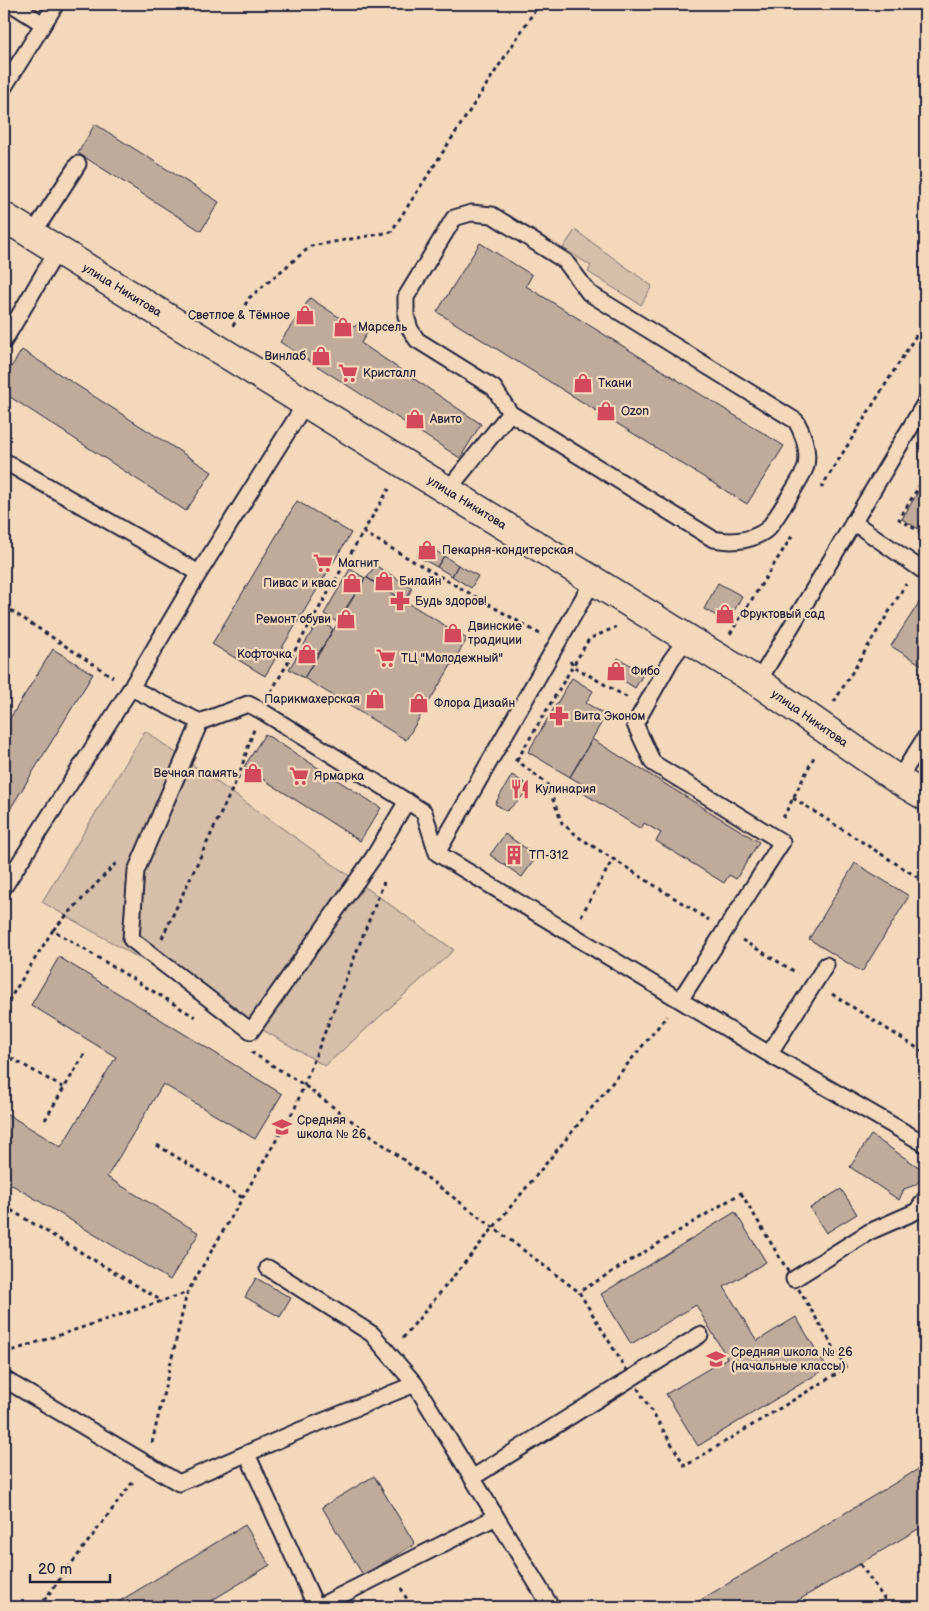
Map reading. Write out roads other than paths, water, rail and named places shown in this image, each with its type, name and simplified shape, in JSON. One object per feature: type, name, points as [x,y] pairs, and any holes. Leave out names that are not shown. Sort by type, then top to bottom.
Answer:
[{"type":"street","name":"улица Никитова","points":[[4,217],[56,251],[758,682],[898,780],[925,796]]},
{"type":"lane","points":[[12,4],[43,24]]},
{"type":"lane","points":[[4,87],[56,4]]},
{"type":"lane","points":[[32,235],[78,164]]},
{"type":"lane","points":[[482,213],[492,215],[565,261],[589,293],[796,421],[805,442],[806,468],[770,527],[758,535],[744,540],[728,542],[713,539],[510,413],[494,388],[417,340],[410,329],[406,316],[406,297],[454,218],[463,215],[482,213]]},
{"type":"lane","points":[[4,341],[56,251]]},
{"type":"lane","points":[[758,682],[925,402]]},
{"type":"lane","points":[[4,888],[131,688],[199,573],[305,404]]},
{"type":"lane","points":[[447,491],[510,413]]},
{"type":"lane","points":[[4,461],[199,573]]},
{"type":"lane","points":[[853,522],[921,569]]},
{"type":"lane","points":[[437,853],[593,581]]},
{"type":"lane","points":[[680,1000],[782,842],[653,762],[635,724],[671,660],[686,638]]},
{"type":"lane","points":[[131,688],[200,722]]},
{"type":"lane","points":[[407,801],[373,858],[251,1031],[131,939],[136,871],[200,722],[248,704],[260,710],[407,801],[424,812],[437,853],[769,1054],[925,1144]]},
{"type":"lane","points":[[898,780],[925,738]]},
{"type":"lane","points":[[769,1054],[826,965]]},
{"type":"lane","points":[[794,1279],[869,1232],[917,1211],[925,1199]]},
{"type":"lane","points":[[268,1268],[372,1334],[415,1384],[551,1607]]},
{"type":"lane","points":[[472,1478],[700,1335]]},
{"type":"lane","points":[[4,1380],[179,1483],[301,1430],[415,1384]]},
{"type":"lane","points":[[247,1454],[317,1607],[496,1517]]},
{"type":"place","name":"Светлое & Тёмное","points":[[305,315]]},
{"type":"place","name":"Марсель","points":[[343,327]]},
{"type":"place","name":"Винлаб","points":[[321,356]]},
{"type":"place","name":"Кристалл","points":[[348,373]]},
{"type":"place","name":"Ткани","points":[[583,383]]},
{"type":"place","name":"Ozon","points":[[606,411]]},
{"type":"place","name":"Авито","points":[[415,419]]},
{"type":"place","name":"Пекарня-кондитерская","points":[[427,550]]},
{"type":"place","name":"Магнит","points":[[323,563]]},
{"type":"place","name":"Билайн","points":[[384,581]]},
{"type":"place","name":"Пивас и квас","points":[[352,583]]},
{"type":"place","name":"Будь здоров!","points":[[400,601]]},
{"type":"place","name":"Фруктовый сад","points":[[725,614]]},
{"type":"place","name":"Ремонт обуви","points":[[346,619]]},
{"type":"place","name":"Двинские традиции","points":[[453,633]]},
{"type":"place","name":"Кофточка","points":[[307,654]]},
{"type":"place","name":"ТЦ \"Молодежный\"","points":[[386,658]]},
{"type":"place","name":"Фибо","points":[[616,671]]},
{"type":"place","name":"Парикмахерская","points":[[375,699]]},
{"type":"place","name":"Флора Дизайн","points":[[419,703]]},
{"type":"place","name":"Вита Эконом","points":[[559,716]]},
{"type":"place","name":"Вечная память","points":[[253,773]]},
{"type":"place","name":"Ярмарка","points":[[299,776]]},
{"type":"place","name":"Кулинария","points":[[520,789]]},
{"type":"place","name":"ТП-312","points":[[514,855]]},
{"type":"place","name":"Средняя школа № 26","points":[[282,1127]]},
{"type":"place","name":"Средняя школа № 26 (начальные классы)","points":[[716,1359]]}]
